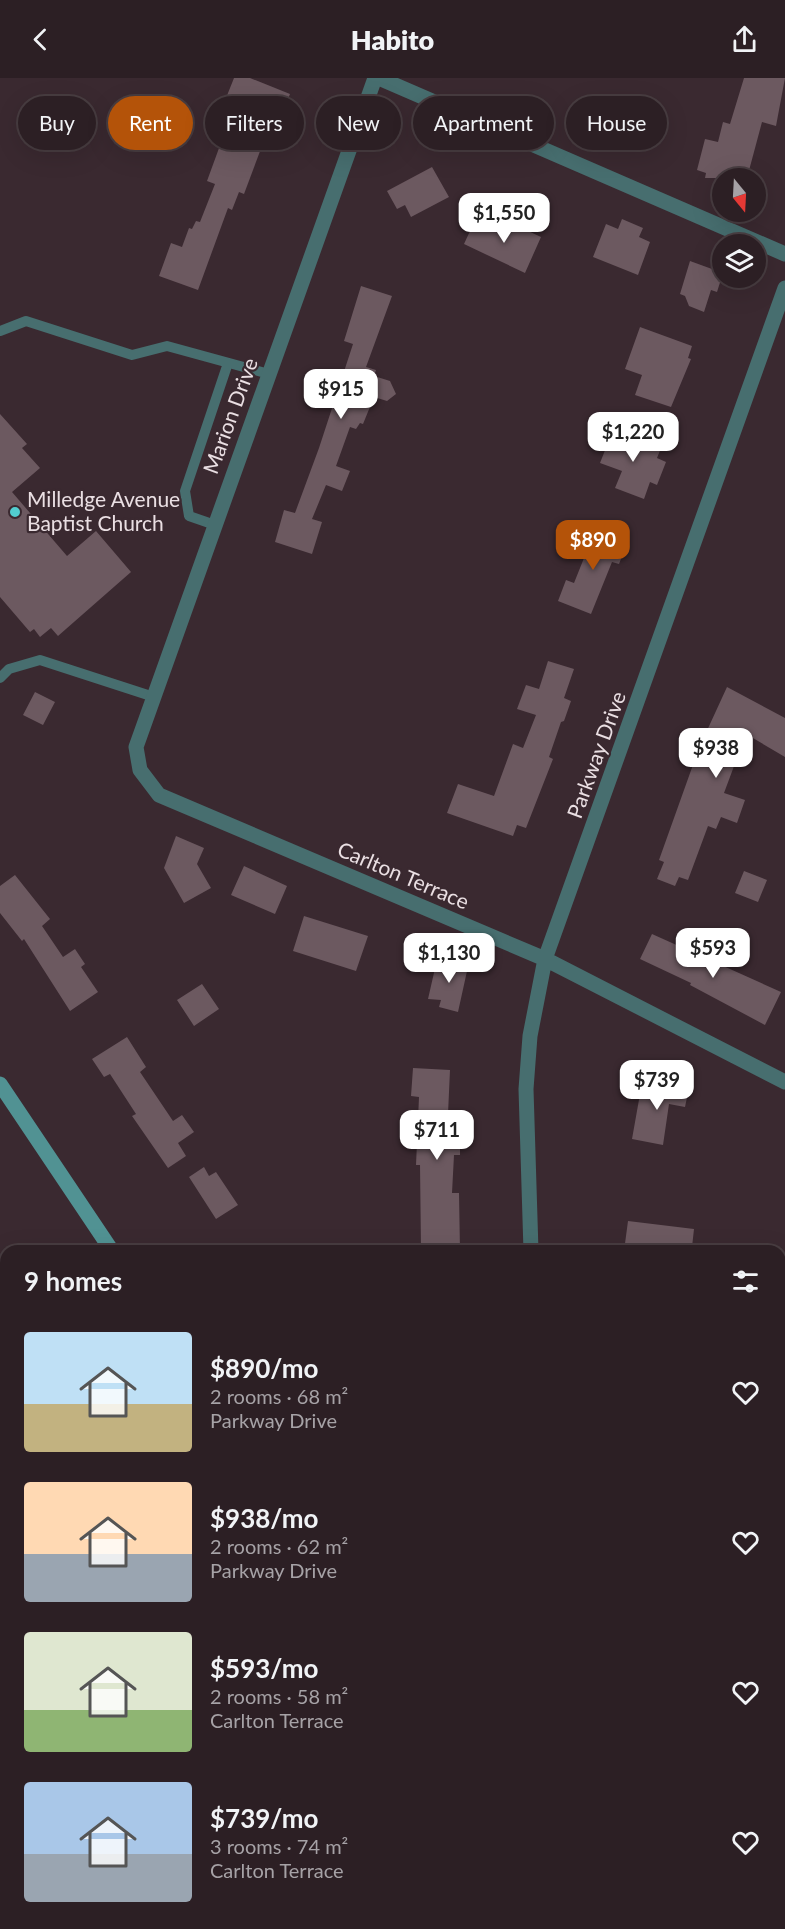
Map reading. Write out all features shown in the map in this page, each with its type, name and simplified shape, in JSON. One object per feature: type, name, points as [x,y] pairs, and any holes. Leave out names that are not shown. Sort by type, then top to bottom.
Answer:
[{"type":"main road","points":[[0,1083],[108,1245]]},
{"type":"street","points":[[377,78],[785,254]]},
{"type":"street","name":"Marion Drive","points":[[140,770],[136,747],[377,78]]},
{"type":"street","name":"Parkway Drive","points":[[531,1245],[526,1089],[530,1036],[545,959],[785,288]]},
{"type":"street","name":"Carlton Terrace","points":[[140,770],[159,795],[545,959],[785,1082]]},
{"type":"lane","points":[[0,331],[26,321],[132,355],[167,346],[269,374]]},
{"type":"lane","points":[[215,525],[189,516],[185,491],[228,363]]},
{"type":"lane","points":[[0,678],[9,669],[40,660],[154,697]]},
{"type":"building","points":[[234,78],[250,78],[290,94],[289,96],[227,96]]},
{"type":"building","points":[[744,78],[785,78],[776,126],[762,122],[750,168],[712,168],[712,178],[705,178],[706,173],[697,170],[705,139],[718,142],[723,122],[730,124]]},
{"type":"building","points":[[218,150],[260,150],[244,194],[239,192],[232,210],[228,208],[198,290],[159,276],[171,243],[182,247],[189,228],[192,229],[196,221],[200,222],[215,184],[207,181]]},
{"type":"building","points":[[432,167],[449,197],[411,217],[405,205],[397,209],[387,191]]},
{"type":"building","points":[[476,218],[506,231],[509,222],[541,237],[525,273],[464,244]]},
{"type":"building","points":[[622,219],[643,228],[639,237],[650,242],[638,275],[593,257],[606,224],[618,229]]},
{"type":"building","points":[[690,261],[712,269],[712,288],[718,288],[717,292],[711,290],[704,312],[689,306],[685,296],[680,294]]},
{"type":"building","points":[[361,286],[392,296],[366,367],[376,370],[374,376],[390,381],[396,394],[387,401],[374,397],[363,424],[360,423],[356,429],[350,427],[336,466],[350,471],[342,491],[326,485],[312,519],[322,522],[312,554],[275,542],[284,510],[295,513],[319,448],[353,344],[344,341]]},
{"type":"building","points":[[640,327],[692,346],[688,358],[691,359],[671,407],[635,395],[642,375],[625,369]]},
{"type":"building","name":"Milledge Avenue Baptist Church","points":[[0,414],[27,444],[22,448],[40,468],[12,492],[67,556],[96,531],[131,572],[58,636],[51,628],[40,637],[34,629],[30,632],[0,597]]},
{"type":"building","points":[[613,430],[661,448],[657,458],[666,462],[657,485],[650,482],[644,499],[615,488],[622,471],[600,463]]},
{"type":"building","points":[[596,528],[628,541],[619,564],[612,562],[591,614],[558,601],[566,580],[574,583]]},
{"type":"building","points":[[548,661],[574,669],[564,698],[571,701],[564,721],[561,722],[549,757],[553,759],[526,828],[517,825],[513,836],[447,813],[458,784],[494,796],[513,744],[523,748],[536,715],[517,709],[526,685],[539,689]]},
{"type":"building","points":[[727,687],[785,718],[785,757],[746,734],[724,793],[745,800],[737,823],[721,817],[716,829],[708,826],[688,880],[679,877],[675,886],[657,879],[664,862],[659,860],[699,748]]},
{"type":"building","points":[[35,692],[55,702],[43,725],[23,715]]},
{"type":"building","points":[[176,836],[204,848],[197,864],[211,888],[184,903],[164,868]]},
{"type":"building","points":[[244,866],[287,886],[275,914],[231,895]]},
{"type":"building","points":[[744,871],[767,880],[758,902],[735,893]]},
{"type":"building","points":[[15,875],[50,919],[42,926],[63,957],[75,949],[85,964],[81,967],[98,992],[70,1011],[24,939],[22,941],[0,913],[0,886]]},
{"type":"building","points":[[304,916],[368,936],[356,971],[293,951]]},
{"type":"building","points":[[652,934],[781,992],[765,1025],[690,985],[691,983],[640,959]]},
{"type":"building","points":[[449,958],[469,962],[458,1012],[439,1007],[441,1000],[428,999],[436,964],[447,967]]},
{"type":"building","points":[[202,984],[219,1009],[194,1026],[177,1000]]},
{"type":"building","points":[[127,1037],[146,1067],[140,1072],[173,1121],[182,1115],[194,1132],[178,1143],[186,1156],[168,1168],[132,1116],[136,1114],[110,1074],[104,1077],[92,1059]]},
{"type":"building","points":[[413,1068],[450,1070],[448,1114],[455,1114],[454,1137],[460,1137],[460,1155],[454,1155],[452,1193],[459,1193],[460,1245],[421,1245],[420,1165],[416,1165],[419,1097],[411,1096]]},
{"type":"building","points":[[649,1080],[689,1088],[685,1107],[669,1104],[663,1145],[632,1139],[640,1094],[645,1095]]},
{"type":"building","points":[[204,1167],[209,1176],[216,1172],[238,1205],[216,1219],[189,1177]]},
{"type":"building","points":[[628,1221],[694,1229],[692,1245],[625,1245]]},
{"type":"place","name":"Milledge Avenue Baptist Church","points":[[15,512]]}]
